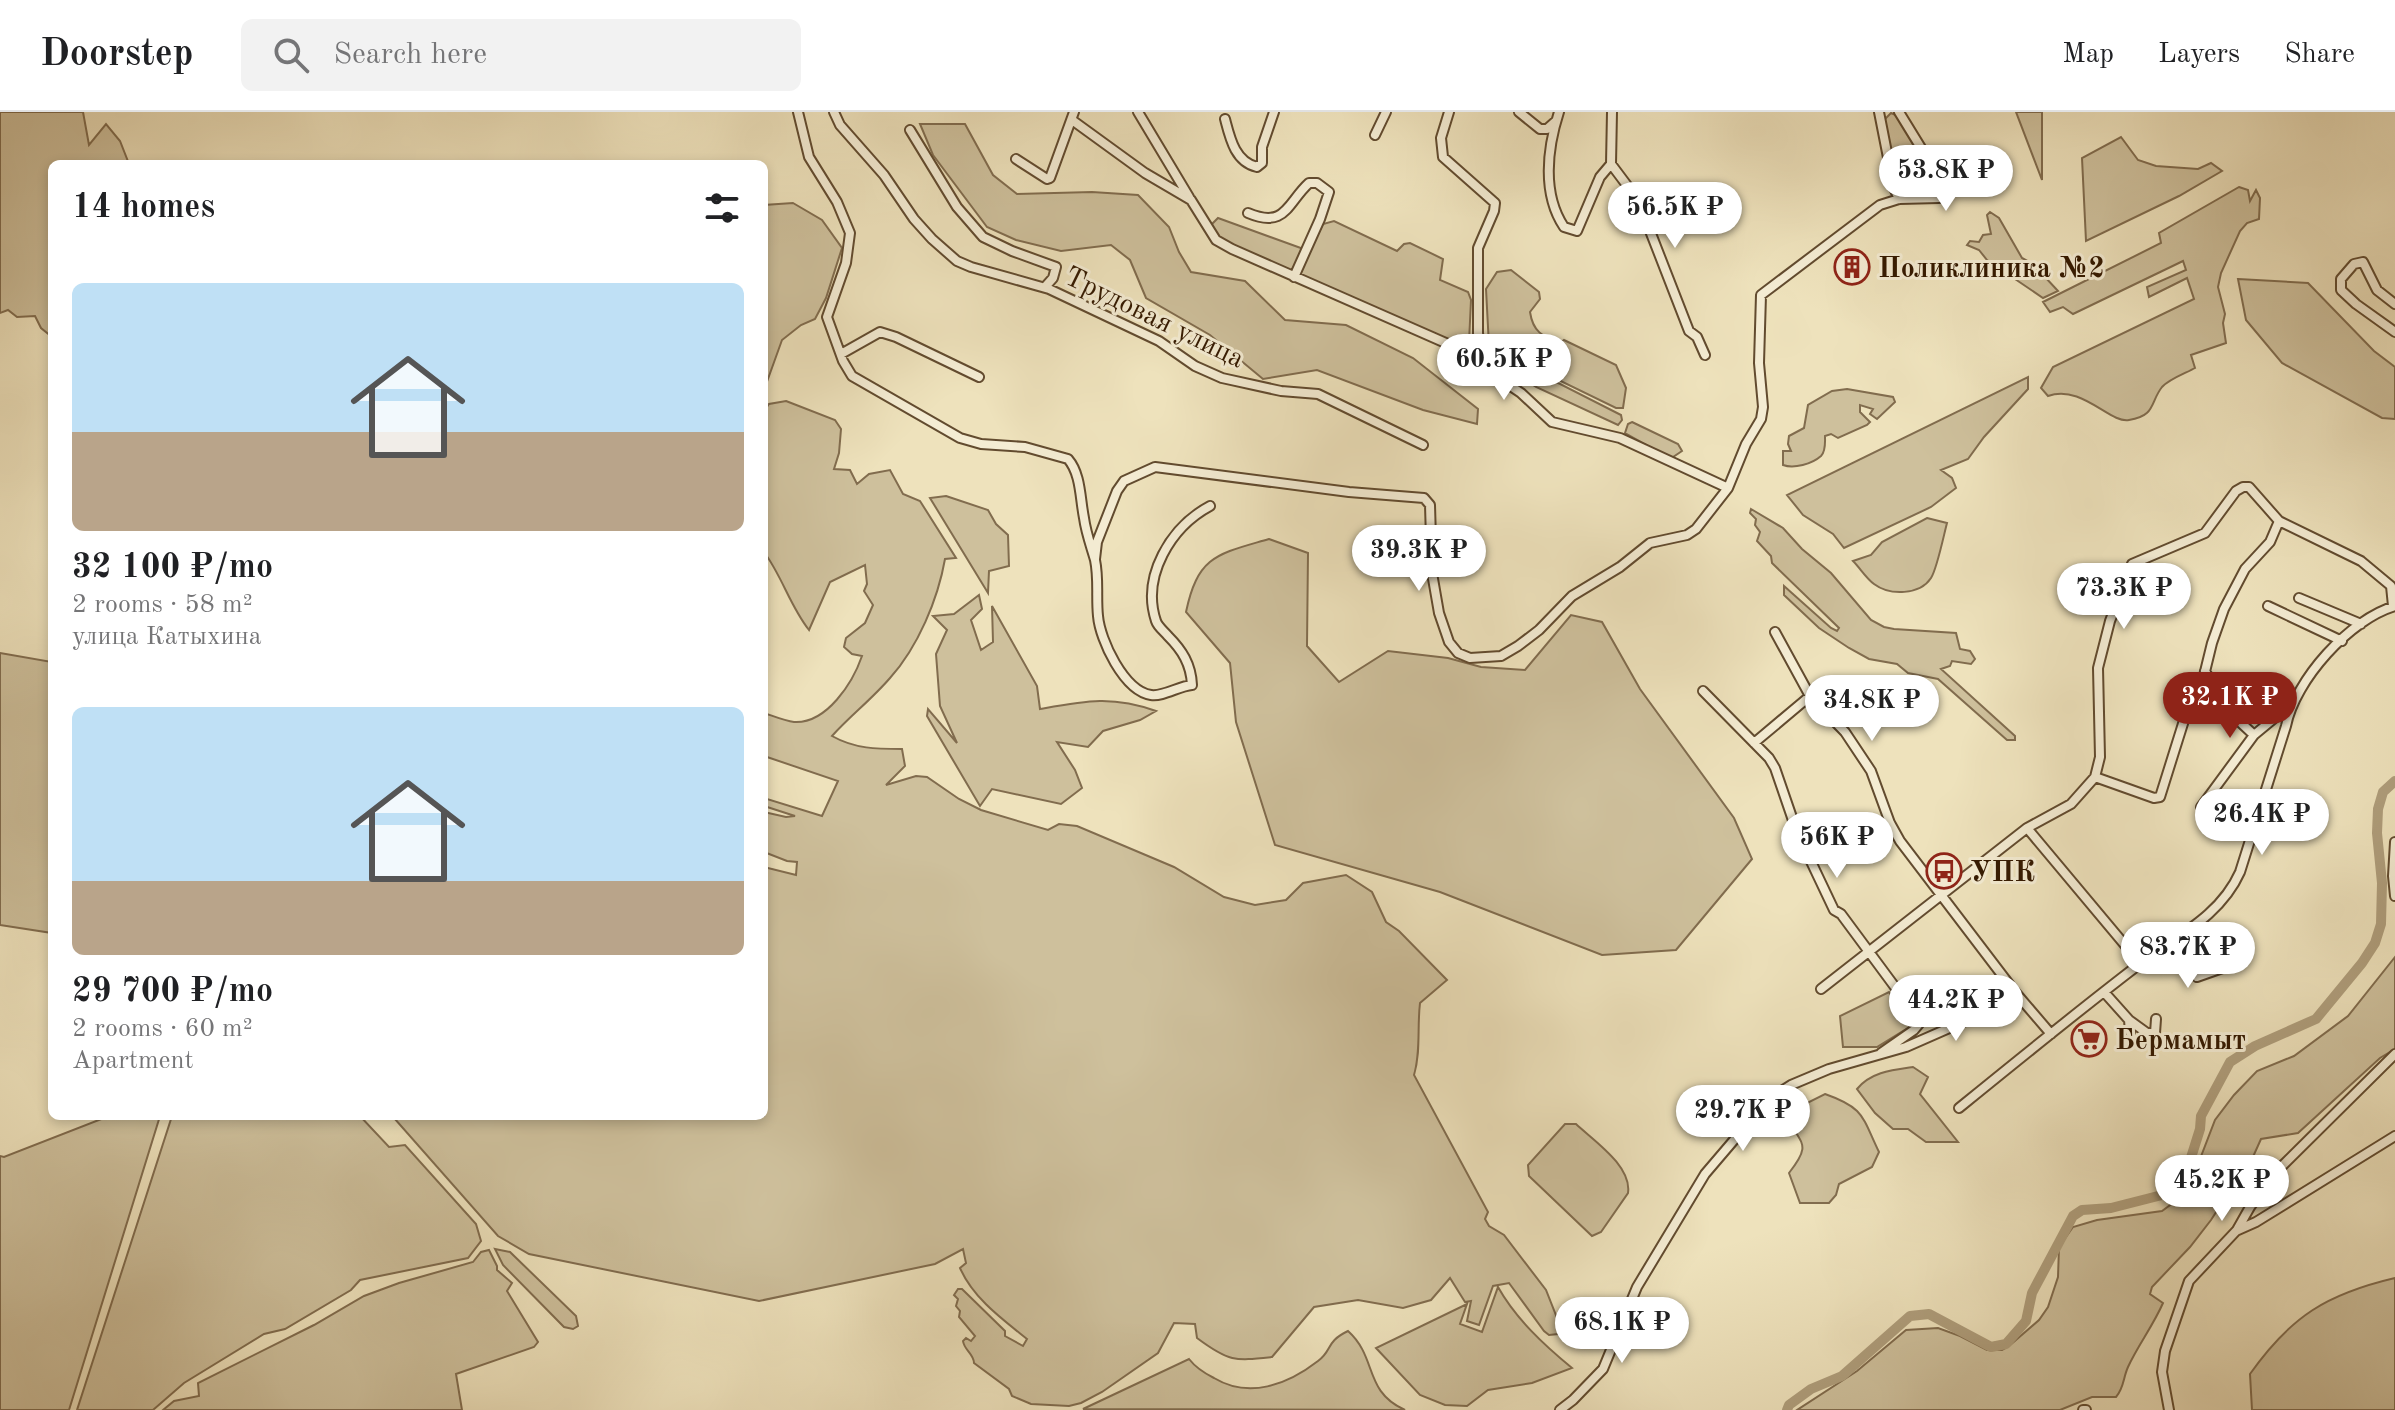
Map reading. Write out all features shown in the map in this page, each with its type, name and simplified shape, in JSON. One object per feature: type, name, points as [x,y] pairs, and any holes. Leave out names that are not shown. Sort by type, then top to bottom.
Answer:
[{"type":"street","points":[[798,112],[809,157],[837,202],[850,233],[850,249],[827,317],[852,376],[960,438],[981,444],[1025,447],[1068,459],[1077,476],[1087,536],[1095,559],[1101,630],[1119,669],[1130,684],[1152,696],[1179,686],[1192,685],[1192,673],[1182,650],[1157,624],[1153,578],[1163,554],[1191,516],[1210,506]]},
{"type":"street","name":"Трудовая улица","points":[[834,112],[840,125],[884,175],[914,219],[944,251],[971,267],[1045,287],[1159,341],[1195,366],[1222,378],[1281,391],[1318,394],[1423,445]]},
{"type":"street","points":[[1138,112],[1216,240],[1448,344],[1521,393]]},
{"type":"street","points":[[1225,119],[1234,149],[1250,165],[1257,167],[1262,163],[1262,147],[1274,112]]},
{"type":"street","points":[[1375,135],[1386,112]]},
{"type":"street","points":[[1449,112],[1441,138],[1443,157],[1495,203],[1478,248],[1479,349],[1482,360],[1552,422],[1620,438],[1728,488]]},
{"type":"street","points":[[1519,112],[1540,129],[1547,129],[1558,117]]},
{"type":"street","points":[[1612,112],[1611,164],[1638,200],[1689,331],[1697,337],[1705,355]]},
{"type":"street","points":[[1879,112],[1894,188],[1899,199]]},
{"type":"street","points":[[1095,559],[1097,542],[1117,491],[1124,481],[1155,467],[1349,492],[1424,498],[1430,505],[1432,573],[1439,613],[1449,642],[1458,653],[1470,658],[1501,656],[1518,646],[1572,596],[1620,567],[1650,543],[1687,535],[1708,515],[1728,488],[1746,444],[1761,419],[1761,295],[1865,215],[1889,201],[1939,198],[1945,187],[1899,112]]},
{"type":"street","points":[[1016,159],[1050,178],[1073,116],[1145,173],[1191,200]]},
{"type":"street","points":[[1558,117],[1548,161],[1553,206],[1564,227],[1577,231],[1600,177],[1611,164]]},
{"type":"street","points":[[910,130],[951,198],[983,237],[1056,267],[1053,278],[1045,287]]},
{"type":"street","points":[[1248,213],[1260,218],[1278,216],[1292,206],[1300,191],[1309,183],[1317,183],[1329,192],[1294,277]]},
{"type":"street","points":[[2395,304],[2377,290],[2363,262],[2354,264],[2341,279],[2341,290],[2395,332]]},
{"type":"street","points":[[841,354],[880,332],[979,377]]},
{"type":"street","points":[[1821,989],[2027,828],[2071,804],[2095,777],[2100,757],[2098,668],[2110,621],[2132,564],[2205,533],[2236,491],[2249,487],[2279,521],[2361,561],[2391,586],[2394,606],[2361,624],[2309,673],[2290,705],[2254,735],[2201,807]]},
{"type":"street","points":[[2095,777],[2154,798],[2160,797],[2186,714],[2200,692],[2224,609],[2245,569],[2270,542],[2279,521]]},
{"type":"street","points":[[2299,598],[2361,624]]},
{"type":"street","points":[[2268,606],[2342,641]]},
{"type":"street","points":[[1775,632],[1810,696],[1845,732],[1871,771],[1900,841],[2015,992],[2051,1034]]},
{"type":"street","points":[[2205,671],[2226,709],[2254,735]]},
{"type":"street","points":[[1703,691],[1775,768],[1797,832],[1834,910],[1841,914],[1908,1002],[1919,1024],[1878,1057]]},
{"type":"street","points":[[1754,743],[1810,696]]},
{"type":"street","points":[[1959,1108],[2140,963],[2182,937],[2233,887],[2286,726],[2290,705]]},
{"type":"street","points":[[2027,828],[2140,963]]},
{"type":"street","points":[[2395,842],[2395,896]]},
{"type":"street","points":[[2182,937],[2197,977],[2231,965]]},
{"type":"street","points":[[1560,1410],[1603,1369],[1639,1283],[1705,1174],[1769,1099],[1791,1085],[1829,1069],[1906,1047],[1988,1011],[2015,992]]},
{"type":"street","points":[[2104,992],[2129,1020],[2147,1033],[2155,1033],[2156,1019]]},
{"type":"street","points":[[2129,1020],[2130,1032]]},
{"type":"street","points":[[2169,1410],[2162,1372],[2165,1351],[2189,1281],[2237,1230],[2275,1173],[2395,1054]]},
{"type":"street","points":[[2237,1230],[2256,1222],[2395,1136]]},
{"type":"shaded area","points":[[0,112],[83,112],[89,145],[106,124],[120,141],[127,160],[48,160],[48,334],[35,316],[17,317],[8,310],[0,313]]},
{"type":"shaded area","points":[[2016,112],[2042,112],[2042,180]]},
{"type":"shaded area","points":[[1891,113],[1898,116],[1939,184],[1936,193],[1903,192],[1899,189],[1884,120]]},
{"type":"shaded area","points":[[920,124],[965,124],[993,175],[1017,194],[1092,192],[1138,195],[1169,227],[1191,272],[1245,281],[1285,320],[1346,325],[1413,358],[1478,409],[1477,424],[1423,410],[1317,370],[1263,379],[1210,335],[1146,298],[1130,260],[1111,245],[1061,251],[1016,240],[987,227],[933,155]]},
{"type":"shaded area","points":[[2121,137],[2138,160],[2156,166],[2198,169],[2211,163],[2222,171],[2179,196],[2086,241],[2082,158]]},
{"type":"shaded area","points":[[2239,187],[2248,190],[2250,201],[2256,190],[2260,198],[2259,219],[2247,223],[2240,231],[2221,273],[2218,287],[2225,314],[2226,343],[2191,355],[2195,368],[2165,384],[2148,412],[2138,418],[2121,420],[2072,395],[2048,396],[2041,388],[2053,367],[2194,299],[2187,278],[2149,297],[2147,287],[2186,270],[2183,261],[2073,314],[2063,307],[2050,312],[2043,302],[2161,243],[2159,233]]},
{"type":"shaded area","points":[[793,203],[822,220],[842,248],[826,298],[815,319],[801,325],[782,340],[768,379],[768,205]]},
{"type":"shaded area","points":[[1990,212],[1999,218],[2022,258],[2033,264],[2058,291],[2043,298],[1987,260],[1979,250],[1967,245],[1970,241],[1979,242],[1983,235],[1991,234],[1987,215]]},
{"type":"shaded area","points":[[1218,218],[1309,251],[1323,224],[1334,221],[1397,251],[1410,243],[1443,259],[1440,280],[1468,292],[1471,300],[1469,342],[1462,346],[1220,240],[1211,225]]},
{"type":"shaded area","points":[[1511,270],[1539,292],[1540,299],[1530,312],[1539,332],[1560,343],[1564,340],[1616,365],[1626,388],[1623,408],[1616,408],[1489,346],[1486,289],[1497,272]]},
{"type":"shaded area","points":[[2238,279],[2308,283],[2374,351],[2395,367],[2395,419],[2382,418],[2282,363],[2246,320]]},
{"type":"shaded area","points":[[1507,357],[1621,415],[1622,420],[1618,425],[1536,387],[1505,366],[1504,359]]},
{"type":"shaded area","points":[[2028,377],[2028,389],[1968,459],[1941,470],[1952,478],[1956,488],[1931,507],[1844,548],[1833,534],[1803,515],[1787,495]]},
{"type":"shaded area","points":[[1847,389],[1893,397],[1895,402],[1877,419],[1870,414],[1873,409],[1860,405],[1860,412],[1870,422],[1867,425],[1838,438],[1831,434],[1825,436],[1824,452],[1813,461],[1797,466],[1783,465],[1783,451],[1791,451],[1789,436],[1804,428],[1808,405],[1832,391]]},
{"type":"shaded area","points":[[786,401],[835,420],[841,429],[834,469],[850,470],[857,484],[869,474],[890,470],[903,494],[920,501],[956,558],[945,559],[925,622],[900,666],[832,736],[858,746],[902,749],[905,766],[886,785],[916,776],[927,777],[981,810],[1048,830],[1059,824],[1077,826],[1174,867],[1224,897],[1255,905],[1286,900],[1303,883],[1346,875],[1372,892],[1386,922],[1399,931],[1447,980],[1420,1003],[1414,1075],[1488,1212],[1485,1219],[1489,1226],[1504,1235],[1546,1290],[1559,1323],[1558,1334],[1549,1335],[1544,1331],[1509,1283],[1493,1286],[1479,1325],[1467,1321],[1471,1301],[1465,1302],[1450,1278],[1431,1300],[1403,1308],[1358,1300],[1314,1307],[1272,1357],[1240,1359],[1225,1356],[1197,1338],[1195,1324],[1174,1323],[1158,1353],[1102,1392],[1069,1406],[1031,1404],[1012,1396],[1009,1389],[974,1363],[964,1344],[966,1338],[971,1341],[975,1336],[959,1317],[958,1299],[954,1295],[958,1289],[962,1289],[1005,1331],[1005,1336],[1023,1346],[1027,1339],[972,1289],[960,1268],[966,1263],[963,1249],[935,1264],[759,1301],[529,1254],[498,1236],[396,1120],[768,1120],[768,868],[796,875],[797,862],[768,854],[768,813],[795,816],[768,807],[768,799],[822,816],[838,781],[768,757],[768,714],[794,722],[806,721],[828,709],[837,700],[862,656],[852,654],[844,647],[846,638],[865,623],[873,605],[864,591],[867,584],[865,565],[830,582],[809,630],[768,558],[769,404]]},
{"type":"shaded area","points":[[1632,422],[1678,444],[1682,451],[1668,457],[1625,433]]},
{"type":"shaded area","points":[[946,496],[988,510],[996,524],[1008,535],[1009,566],[989,571],[988,593],[930,498]]},
{"type":"shaded area","points":[[1751,509],[1783,528],[1831,573],[1871,620],[1894,629],[1956,633],[1960,649],[1970,651],[1975,659],[1971,664],[1952,661],[1950,666],[1941,669],[2015,736],[2015,740],[2007,740],[1938,679],[1908,673],[1897,664],[1869,659],[1819,628],[1784,595],[1784,586],[1831,628],[1837,631],[1839,628],[1772,563],[1771,556],[1757,541],[1760,532]]},
{"type":"shaded area","points":[[1927,518],[1947,523],[1933,574],[1920,588],[1904,592],[1888,591],[1871,582],[1853,561],[1871,555],[1882,542]]},
{"type":"shaded area","points":[[1269,539],[1308,553],[1307,646],[1339,682],[1388,651],[1448,658],[1481,667],[1525,670],[1571,615],[1602,622],[1640,689],[1734,818],[1752,859],[1676,950],[1602,955],[1440,892],[1275,845],[1236,722],[1230,663],[1186,612],[1197,579],[1213,560]]},
{"type":"shaded area","points":[[979,595],[982,609],[971,620],[981,650],[993,642],[992,606],[1037,686],[1040,709],[1112,701],[1156,711],[1140,720],[1103,731],[1088,747],[1057,742],[1075,770],[1082,788],[1061,804],[992,789],[980,806],[927,716],[928,709],[957,743],[940,706],[936,654],[947,630],[933,616],[954,614]]},
{"type":"shaded area","points":[[0,653],[48,661],[48,932],[0,925]]},
{"type":"shaded area","points":[[2395,957],[2395,1049],[2380,1058],[2298,1133],[2261,1139],[2248,1168],[2211,1220],[2152,1287],[2150,1294],[2163,1303],[2126,1371],[2116,1397],[2092,1397],[2060,1410],[1797,1410],[1857,1371],[1906,1330],[1938,1328],[1987,1350],[2002,1350],[2009,1346],[2039,1320],[2048,1307],[2058,1277],[2059,1247],[2073,1227],[2097,1220],[2162,1211],[2181,1197],[2190,1185],[2215,1120],[2234,1095],[2257,1071],[2294,1056],[2348,1016]]},
{"type":"shaded area","points":[[1889,992],[1911,1026],[1877,1047],[1843,1047],[1840,1016]]},
{"type":"shaded area","points":[[1913,1067],[1928,1077],[1920,1094],[1958,1142],[1926,1142],[1908,1129],[1893,1129],[1875,1113],[1857,1089],[1875,1075]]},
{"type":"shaded area","points":[[1825,1094],[1848,1104],[1861,1115],[1879,1152],[1872,1167],[1839,1184],[1836,1195],[1829,1203],[1800,1203],[1789,1173],[1801,1154],[1802,1143],[1787,1113]]},
{"type":"shaded area","points":[[99,1120],[159,1120],[69,1410],[0,1410],[0,1156]]},
{"type":"shaded area","points":[[171,1120],[364,1120],[389,1147],[405,1145],[476,1224],[481,1241],[468,1258],[360,1280],[351,1290],[285,1329],[264,1334],[184,1383],[153,1410],[77,1410]]},
{"type":"shaded area","points":[[1565,1124],[1576,1124],[1601,1146],[1618,1164],[1628,1183],[1628,1193],[1601,1232],[1592,1236],[1529,1176],[1528,1165]]},
{"type":"shaded area","points":[[495,1249],[510,1252],[576,1316],[578,1326],[573,1329],[564,1327],[503,1265]]},
{"type":"shaded area","points":[[489,1250],[497,1270],[512,1283],[507,1291],[538,1342],[534,1347],[456,1374],[462,1410],[163,1410],[174,1401],[199,1396],[198,1383],[314,1325],[364,1296],[473,1262],[481,1252]]},
{"type":"shaded area","points":[[2395,1278],[2395,1410],[2252,1410],[2250,1374],[2296,1322],[2330,1300]]},
{"type":"shaded area","points":[[1498,1287],[1531,1331],[1572,1368],[1532,1383],[1488,1390],[1467,1406],[1445,1405],[1420,1395],[1376,1348],[1467,1304],[1460,1324],[1482,1332]]},
{"type":"shaded area","points":[[1348,1331],[1364,1352],[1376,1384],[1392,1402],[1405,1410],[1083,1409],[1189,1359],[1204,1372],[1227,1384],[1241,1388],[1268,1386],[1294,1377],[1306,1369],[1323,1357],[1332,1342]]},
{"type":"waterway","points":[[1787,1410],[1789,1405],[1811,1389],[1842,1376],[1910,1316],[1929,1314],[1991,1347],[2006,1344],[2026,1321],[2032,1293],[2073,1216],[2082,1210],[2111,1208],[2162,1195],[2189,1164],[2201,1116],[2230,1062],[2255,1046],[2316,1019],[2375,943],[2381,924],[2382,883],[2378,809],[2383,792],[2395,781]]},
{"type":"place","name":"Поликлиника №2","points":[[1852,267]]},
{"type":"place","name":"УПК","points":[[1944,871]]},
{"type":"place","name":"Бермамыт","points":[[2089,1039]]}]
